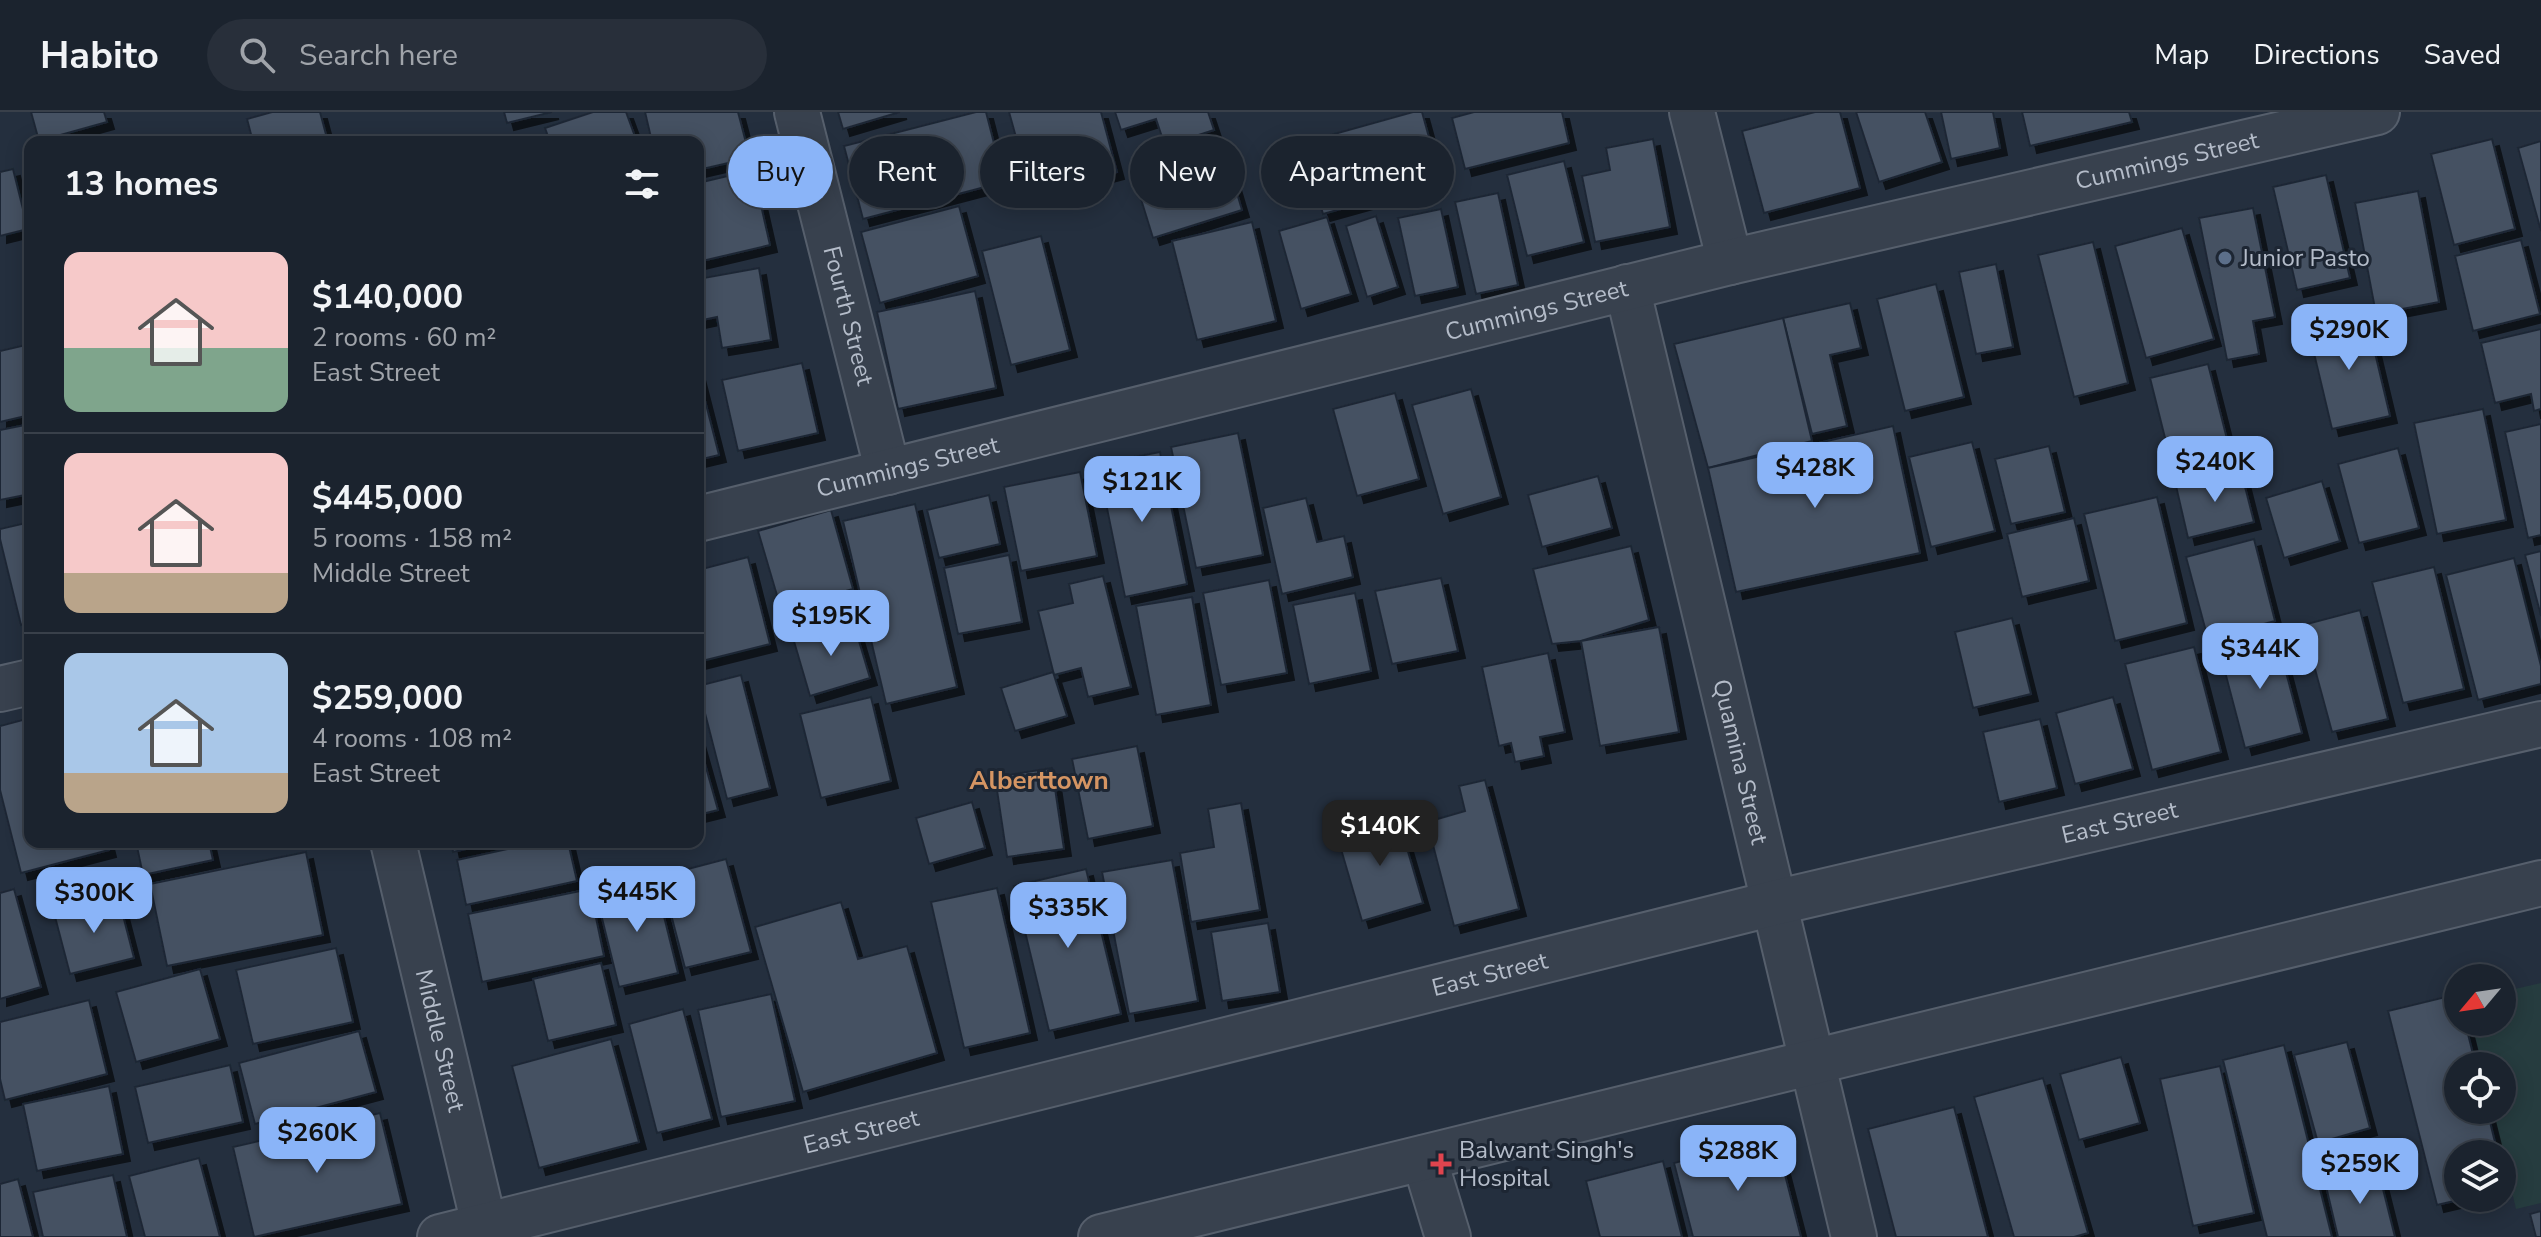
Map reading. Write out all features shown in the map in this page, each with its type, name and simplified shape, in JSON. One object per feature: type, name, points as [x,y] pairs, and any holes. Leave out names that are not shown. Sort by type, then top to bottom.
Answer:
[{"type":"street","name":"Fourth Street","points":[[797,112],[888,472]]},
{"type":"street","points":[[1692,112],[1730,262]]},
{"type":"street","name":"Cummings Street","points":[[704,518],[1730,262],[2377,112]]},
{"type":"street","name":"Quamina Street","points":[[1627,287],[1854,1237]]},
{"type":"street","points":[[0,689],[24,683]]},
{"type":"street","name":"East Street","points":[[440,1237],[486,1231],[1774,903],[2541,724]]},
{"type":"street","name":"Middle Street","points":[[394,848],[486,1231]]},
{"type":"street","points":[[1101,1237],[2541,883]]},
{"type":"street","points":[[1424,1158],[1448,1237]]},
{"type":"green space","points":[[2541,983],[2541,1203],[2516,1209],[2516,1140],[2500,1140],[2496,1124],[2516,1124],[2516,1052],[2479,1052],[2475,1036],[2516,1036],[2516,989]]},
{"type":"building","points":[[31,112],[104,112],[107,122],[57,136],[38,136]]},
{"type":"building","points":[[272,112],[320,112],[326,136],[251,136],[247,119]]},
{"type":"building","points":[[504,112],[552,112],[507,123]]},
{"type":"building","points":[[593,112],[626,112],[635,136],[548,136],[545,128]]},
{"type":"building","points":[[645,112],[738,112],[744,136],[728,136],[728,163],[704,169],[704,136],[651,136]]},
{"type":"building","points":[[838,112],[900,112],[843,129]]},
{"type":"building","points":[[986,112],[992,136],[980,136],[980,188],[964,192],[964,136],[883,136]]},
{"type":"building","points":[[1009,112],[1101,112],[1107,136],[1016,136]]},
{"type":"building","points":[[1115,112],[1208,112],[1214,130],[1196,136],[1162,136],[1156,119],[1121,130]]},
{"type":"building","points":[[1422,112],[1429,136],[1327,136]]},
{"type":"building","points":[[1474,112],[1562,112],[1569,143],[1465,169],[1452,118]]},
{"type":"building","points":[[1815,112],[1840,112],[1860,188],[1764,213],[1742,131]]},
{"type":"building","points":[[1856,112],[1925,112],[1942,162],[1879,182]]},
{"type":"building","points":[[1941,112],[1993,112],[2000,148],[1951,159]]},
{"type":"building","points":[[2022,112],[2129,112],[2132,122],[2030,146]]},
{"type":"building","points":[[1653,139],[1670,227],[1595,242],[1582,176],[1610,170],[1606,148]]},
{"type":"building","points":[[2492,139],[2515,229],[2454,245],[2431,154]]},
{"type":"building","points":[[2541,141],[2541,231],[2518,148]]},
{"type":"building","points":[[849,145],[849,165],[844,146]]},
{"type":"building","points":[[1564,161],[1584,242],[1527,256],[1507,175]]},
{"type":"building","points":[[13,169],[24,213],[24,230],[0,236],[0,172]]},
{"type":"building","points":[[2326,175],[2350,278],[2297,290],[2273,187]]},
{"type":"building","points":[[728,176],[728,208],[762,208],[770,245],[704,261],[704,182]]},
{"type":"building","points":[[2418,191],[2439,302],[2376,314],[2355,203]]},
{"type":"building","points":[[1498,193],[1518,285],[1476,294],[1455,202]]},
{"type":"building","points":[[860,208],[905,208],[863,219]]},
{"type":"building","points":[[960,208],[978,276],[880,303],[861,232]]},
{"type":"building","points":[[1144,208],[1241,208],[1242,210],[1153,238]]},
{"type":"building","points":[[1321,208],[1344,208],[1323,214]]},
{"type":"building","points":[[2253,208],[2275,317],[2253,321],[2259,354],[2227,360],[2199,218]]},
{"type":"building","points":[[1441,209],[1458,287],[1415,296],[1398,218]]},
{"type":"building","points":[[1376,216],[1398,287],[1367,297],[1346,226]]},
{"type":"building","points":[[1327,217],[1351,294],[1301,309],[1279,231]]},
{"type":"building","points":[[1252,222],[1276,321],[1197,340],[1172,241]]},
{"type":"building","points":[[2182,228],[2214,339],[2146,358],[2115,246]]},
{"type":"building","points":[[1041,236],[1070,350],[1011,365],[982,251]]},
{"type":"building","points":[[2521,240],[2540,314],[2473,331],[2455,256]]},
{"type":"building","points":[[2093,242],[2128,383],[2074,397],[2038,255]]},
{"type":"building","points":[[1996,264],[2013,347],[1976,354],[1959,272]]},
{"type":"building","points":[[759,268],[771,340],[722,348],[717,317],[704,320],[704,278]]},
{"type":"building","points":[[1936,284],[1964,397],[1905,411],[1877,299]]},
{"type":"building","points":[[975,291],[996,388],[898,409],[877,312]]},
{"type":"building","points":[[1850,303],[1861,348],[1830,355],[1847,426],[1812,434],[1783,318]]},
{"type":"building","points":[[2366,315],[2390,416],[2332,429],[2308,328]]},
{"type":"building","points":[[1783,318],[1812,441],[1708,468],[1674,344]]},
{"type":"building","points":[[2541,329],[2541,409],[2534,411],[2531,394],[2495,403],[2481,343]]},
{"type":"building","points":[[24,345],[24,416],[0,422],[0,351]]},
{"type":"building","points":[[802,363],[818,433],[738,451],[722,380]]},
{"type":"building","points":[[2208,364],[2227,439],[2169,454],[2150,378]]},
{"type":"building","points":[[1471,389],[1501,497],[1443,514],[1412,405]]},
{"type":"building","points":[[1395,393],[1419,479],[1357,496],[1333,409]]},
{"type":"building","points":[[704,396],[719,455],[704,459]]},
{"type":"building","points":[[2483,409],[2506,520],[2437,534],[2414,423]]},
{"type":"building","points":[[2541,424],[2541,535],[2528,538],[2505,432]]},
{"type":"building","points":[[24,425],[24,495],[0,500],[0,430]]},
{"type":"building","points":[[1893,426],[1920,553],[1736,592],[1708,468]]},
{"type":"building","points":[[1238,433],[1263,555],[1196,568],[1171,447]]},
{"type":"building","points":[[1972,442],[1995,531],[1931,547],[1909,457]]},
{"type":"building","points":[[2049,446],[2065,512],[2011,524],[1995,459]]},
{"type":"building","points":[[2398,448],[2419,528],[2359,543],[2338,464]]},
{"type":"building","points":[[1160,452],[1187,584],[1125,597],[1098,464]]},
{"type":"building","points":[[2241,471],[2254,522],[2188,538],[2176,486]]},
{"type":"building","points":[[1080,472],[1097,556],[1021,571],[1004,487]]},
{"type":"building","points":[[1598,476],[1612,528],[1542,547],[1528,495]]},
{"type":"building","points":[[2322,481],[2340,541],[2284,558],[2266,498]]},
{"type":"building","points":[[989,495],[1000,544],[939,558],[927,510]]},
{"type":"building","points":[[2157,497],[2187,623],[2115,641],[2084,514]]},
{"type":"building","points":[[1306,498],[1317,542],[1344,536],[1353,577],[1282,594],[1263,508]]},
{"type":"building","points":[[915,504],[957,687],[886,704],[843,521]]},
{"type":"building","points":[[831,510],[853,589],[781,609],[758,531]]},
{"type":"building","points":[[2074,518],[2089,581],[2022,597],[2007,534]]},
{"type":"building","points":[[24,523],[24,624],[21,625],[0,529]]},
{"type":"building","points":[[2254,539],[2275,621],[2208,639],[2186,557]]},
{"type":"building","points":[[1631,546],[1649,620],[1581,641],[1552,644],[1533,569]]},
{"type":"building","points":[[2541,551],[2541,616],[2525,555]]},
{"type":"building","points":[[1009,555],[1022,622],[958,634],[944,568]]},
{"type":"building","points":[[748,557],[770,644],[704,660],[704,568]]},
{"type":"building","points":[[2514,558],[2541,666],[2541,684],[2478,700],[2446,575]]},
{"type":"building","points":[[2434,567],[2464,689],[2403,703],[2372,582]]},
{"type":"building","points":[[1103,576],[1131,687],[1088,697],[1081,668],[1054,675],[1038,611],[1073,603],[1069,584]]},
{"type":"building","points":[[1441,578],[1458,651],[1392,664],[1375,591]]},
{"type":"building","points":[[1269,580],[1287,673],[1221,685],[1203,593]]},
{"type":"building","points":[[1355,593],[1371,671],[1309,684],[1293,605]]},
{"type":"building","points":[[1192,597],[1211,705],[1156,715],[1136,606]]},
{"type":"building","points":[[2360,610],[2388,719],[2332,732],[2303,625]]},
{"type":"building","points":[[2012,618],[2031,694],[1973,708],[1955,632]]},
{"type":"building","points":[[853,621],[870,678],[810,696],[793,638]]},
{"type":"building","points":[[1659,627],[1679,732],[1600,746],[1581,641]]},
{"type":"building","points":[[2276,634],[2302,733],[2245,748],[2219,649]]},
{"type":"building","points":[[2194,647],[2221,752],[2152,770],[2125,664]]},
{"type":"building","points":[[1548,653],[1565,732],[1540,737],[1544,756],[1515,762],[1511,743],[1499,746],[1482,667]]},
{"type":"building","points":[[1053,672],[1067,716],[1015,731],[1001,688]]},
{"type":"building","points":[[741,675],[770,788],[727,799],[704,709],[704,684]]},
{"type":"building","points":[[871,697],[891,781],[821,798],[800,714]]},
{"type":"building","points":[[2113,697],[2133,769],[2075,784],[2056,713]]},
{"type":"building","points":[[2040,719],[2057,788],[1999,802],[1983,732]]},
{"type":"building","points":[[24,720],[24,848],[109,850],[21,873],[0,790],[0,726]]},
{"type":"building","points":[[1137,746],[1153,826],[1088,839],[1072,759]]},
{"type":"building","points":[[704,760],[718,810],[704,814]]},
{"type":"building","points":[[1052,768],[1064,849],[1007,857],[995,777]]},
{"type":"building","points":[[1485,780],[1519,909],[1454,926],[1427,822],[1465,811],[1459,786]]},
{"type":"building","points":[[972,802],[985,848],[929,864],[916,818]]},
{"type":"building","points":[[1241,803],[1260,910],[1191,922],[1180,853],[1214,847],[1208,809]]},
{"type":"building","points":[[1397,814],[1423,903],[1362,921],[1336,832]]},
{"type":"building","points":[[137,848],[210,848],[213,860],[143,875]]},
{"type":"building","points":[[512,848],[569,848],[577,881],[466,905],[457,860]]},
{"type":"building","points":[[306,852],[323,935],[167,966],[150,884]]},
{"type":"building","points":[[726,859],[751,952],[685,968],[661,876]]},
{"type":"building","points":[[1172,860],[1198,1001],[1129,1014],[1102,872]]},
{"type":"building","points":[[1086,869],[1121,1014],[1049,1031],[1014,886]]},
{"type":"building","points":[[655,880],[678,973],[619,987],[596,894]]},
{"type":"building","points":[[997,888],[1030,1033],[964,1048],[931,902]]},
{"type":"building","points":[[14,889],[41,987],[0,999],[0,893]]},
{"type":"building","points":[[590,889],[604,956],[482,982],[468,914]]},
{"type":"building","points":[[118,896],[134,958],[70,974],[54,913]]},
{"type":"building","points":[[841,902],[858,959],[907,946],[937,1053],[803,1092],[755,927]]},
{"type":"building","points":[[1268,923],[1280,992],[1222,1001],[1211,932]]},
{"type":"building","points":[[336,948],[353,1022],[253,1044],[236,970]]},
{"type":"building","points":[[601,963],[616,1025],[548,1041],[533,979]]},
{"type":"building","points":[[200,969],[220,1039],[136,1062],[116,992]]},
{"type":"building","points":[[771,994],[795,1101],[721,1117],[698,1010]]},
{"type":"building","points":[[2444,997],[2444,1036],[2468,1036],[2472,1052],[2444,1052],[2444,1124],[2490,1124],[2494,1140],[2444,1140],[2444,1203],[2437,1205],[2388,1011]]},
{"type":"building","points":[[89,1000],[107,1074],[5,1100],[0,1079],[0,1022]]},
{"type":"building","points":[[683,1009],[712,1119],[657,1133],[629,1024]]},
{"type":"building","points":[[359,1031],[376,1092],[255,1124],[239,1063]]},
{"type":"building","points":[[611,1039],[639,1142],[539,1168],[512,1066]]},
{"type":"building","points":[[2347,1042],[2370,1128],[2318,1143],[2294,1055]]},
{"type":"building","points":[[2284,1045],[2332,1237],[2267,1237],[2223,1060]]},
{"type":"building","points":[[2121,1057],[2140,1123],[2079,1140],[2060,1074]]},
{"type":"building","points":[[230,1065],[243,1122],[148,1143],[135,1087]]},
{"type":"building","points":[[2220,1066],[2254,1213],[2193,1226],[2160,1079]]},
{"type":"building","points":[[2043,1078],[2088,1233],[2074,1237],[2014,1237],[1974,1097]]},
{"type":"building","points":[[109,1086],[123,1154],[37,1171],[23,1104]]},
{"type":"building","points":[[1954,1107],[1988,1237],[1896,1237],[1868,1129]]},
{"type":"building","points":[[380,1113],[402,1204],[254,1237],[233,1147]]},
{"type":"building","points":[[1775,1136],[1801,1237],[1693,1237],[1674,1163]]},
{"type":"building","points":[[199,1158],[220,1237],[145,1237],[129,1176]]},
{"type":"building","points":[[1663,1161],[1682,1237],[1600,1237],[1586,1181]]},
{"type":"building","points":[[2378,1169],[2395,1237],[2338,1237],[2325,1182]]},
{"type":"building","points":[[113,1175],[127,1237],[43,1237],[33,1192]]},
{"type":"building","points":[[18,1179],[33,1237],[0,1237],[0,1184]]},
{"type":"building","points":[[2541,1211],[2541,1237],[2536,1237],[2530,1214]]},
{"type":"place","name":"Junior Pasto","points":[[2225,258]]},
{"type":"place","name":"Balwant Singh's Hospital","points":[[1441,1164]]},
{"type":"district","name":"Alberttown","points":[[1039,780]]}]
